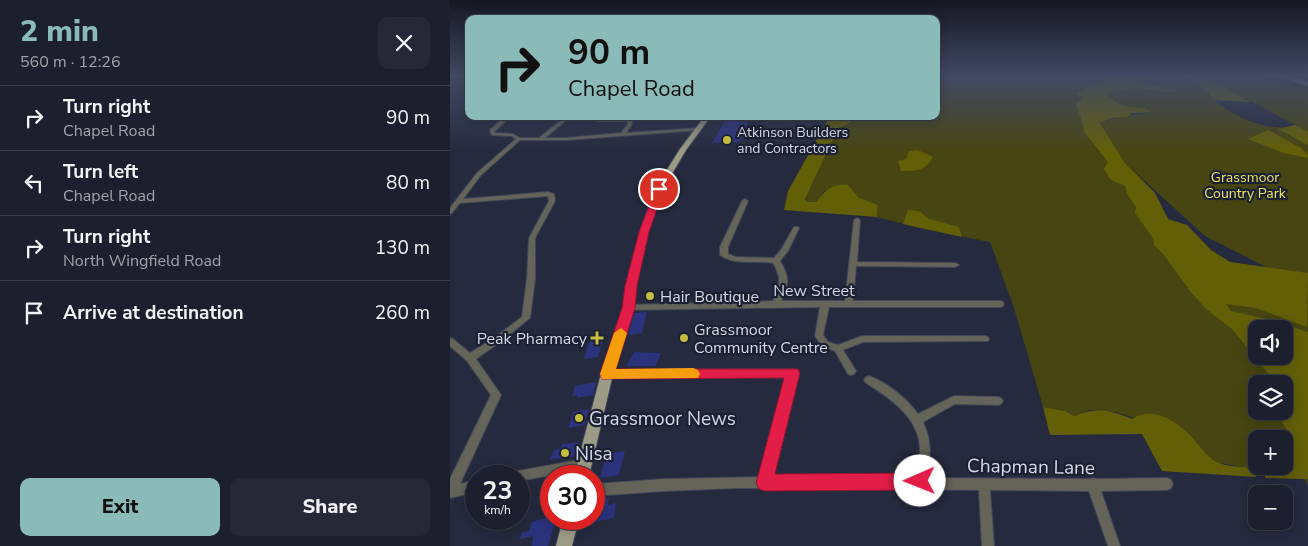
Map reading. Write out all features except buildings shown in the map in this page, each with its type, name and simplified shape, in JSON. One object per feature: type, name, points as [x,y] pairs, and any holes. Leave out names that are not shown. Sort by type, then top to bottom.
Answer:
[{"type":"main road","points":[[584,465],[607,374],[629,308],[631,286],[644,232],[659,189],[683,149],[705,120]]},
{"type":"main road","points":[[564,546],[568,530]]},
{"type":"street","points":[[504,120],[492,131],[493,134],[513,135],[519,139],[622,135],[699,129]]},
{"type":"street","points":[[540,139],[563,120]]},
{"type":"street","points":[[597,120],[629,120],[630,124],[622,135]]},
{"type":"street","points":[[450,212],[479,174],[519,139]]},
{"type":"street","points":[[458,201],[552,195],[552,201],[532,238],[531,279],[526,318],[470,358]]},
{"type":"street","points":[[745,201],[724,248],[724,255],[730,258],[776,260],[784,272],[784,287],[776,304]]},
{"type":"street","points":[[849,304],[857,220]]},
{"type":"street","points":[[776,260],[784,251],[796,228]]},
{"type":"street","points":[[853,264],[955,265]]},
{"type":"street","name":"New Street","points":[[629,308],[776,304],[1000,304]]},
{"type":"street","points":[[825,304],[819,336],[824,344],[838,349],[851,371]]},
{"type":"street","points":[[838,349],[862,339],[985,339]]},
{"type":"street","points":[[450,342],[470,358],[496,395],[450,492]]},
{"type":"street","points":[[607,374],[792,373],[765,483]]},
{"type":"street","points":[[870,380],[904,404],[922,429],[926,448],[920,481]]},
{"type":"street","points":[[916,420],[954,400],[998,401]]},
{"type":"street","name":"Chapman Lane","points":[[605,490],[765,483],[920,481],[1167,484]]},
{"type":"street","points":[[984,483],[988,546]]},
{"type":"street","points":[[1093,484],[1114,546]]},
{"type":"street","points":[[450,492],[465,489]]},
{"type":"green space","name":"Grassmoor Country Park","points":[[940,101],[1078,101],[1076,103],[1084,129],[1108,162],[1116,182],[1125,186],[1127,194],[1137,207],[1230,262],[1268,268],[1205,236],[1125,163],[1100,123],[1119,117],[1151,112],[1144,108],[1123,106],[1116,101],[1216,101],[1231,112],[1252,122],[1285,127],[1295,125],[1251,101],[1308,101],[1308,485],[1304,479],[1266,478],[1264,475],[1293,475],[1293,430],[1248,430],[1248,468],[1219,463],[1207,456],[1190,435],[1115,412],[1089,410],[1074,416],[1065,411],[1043,407],[1014,308],[990,242],[928,230],[877,217],[878,205],[858,197],[825,190],[816,202],[807,202],[805,196],[836,135],[852,120],[940,120]]},
{"type":"shaded area","points":[[1078,101],[1116,101],[1123,106],[1144,108],[1152,112],[1132,113],[1127,117],[1112,118],[1100,123],[1125,163],[1155,193],[1168,219],[1187,225],[1211,250],[1230,262],[1308,273],[1307,327],[1293,322],[1293,320],[1256,308],[1226,304],[1231,311],[1271,320],[1248,320],[1248,349],[1232,329],[1206,309],[1154,245],[1153,238],[1135,213],[1136,207],[1127,194],[1125,186],[1111,180],[1104,169],[1108,162],[1085,133],[1076,103]]},
{"type":"shaded area","points":[[828,120],[853,120],[841,128],[831,143],[805,199],[807,202],[816,202],[829,188],[838,185],[848,185],[858,197],[878,205],[877,217],[784,210],[788,191]]},
{"type":"shaded area","points":[[1295,125],[1308,131],[1308,145],[1278,129]]},
{"type":"shaded area","points":[[1268,130],[1301,148],[1308,155],[1308,158],[1284,153],[1248,139]]},
{"type":"shaded area","points":[[918,150],[933,157],[930,162],[924,168],[901,171],[898,161],[906,159],[909,151]]},
{"type":"shaded area","points":[[908,210],[919,211],[929,219],[959,227],[962,237],[903,224]]},
{"type":"shaded area","points":[[1293,327],[1308,332],[1308,479],[1266,478],[1264,475],[1293,475],[1293,430],[1287,430],[1282,422],[1283,420],[1293,420],[1293,375],[1270,375],[1261,365],[1293,365]]},
{"type":"shaded area","points":[[1043,407],[1065,411],[1074,416],[1089,411],[1117,413],[1132,419],[1140,415],[1155,414],[1170,420],[1184,429],[1206,453],[1221,464],[1248,468],[1248,475],[1255,475],[1256,477],[1162,471],[1142,434],[1050,435]]},
{"type":"slow traffic","points":[[621,333],[607,374],[693,374]]},
{"type":"place","name":"Atkinson Builders and Contractors","points":[[727,140]]},
{"type":"place","name":"Hair Boutique","points":[[650,296]]},
{"type":"place","name":"Peak Pharmacy","points":[[597,338]]},
{"type":"place","name":"Grassmoor Community Centre","points":[[684,338]]},
{"type":"place","name":"Grassmoor News","points":[[579,418]]},
{"type":"place","name":"Nisa","points":[[565,453]]},
{"type":"route","points":[[659,189],[644,232],[631,286],[629,308],[607,374],[792,373],[765,483],[920,481]]}]
